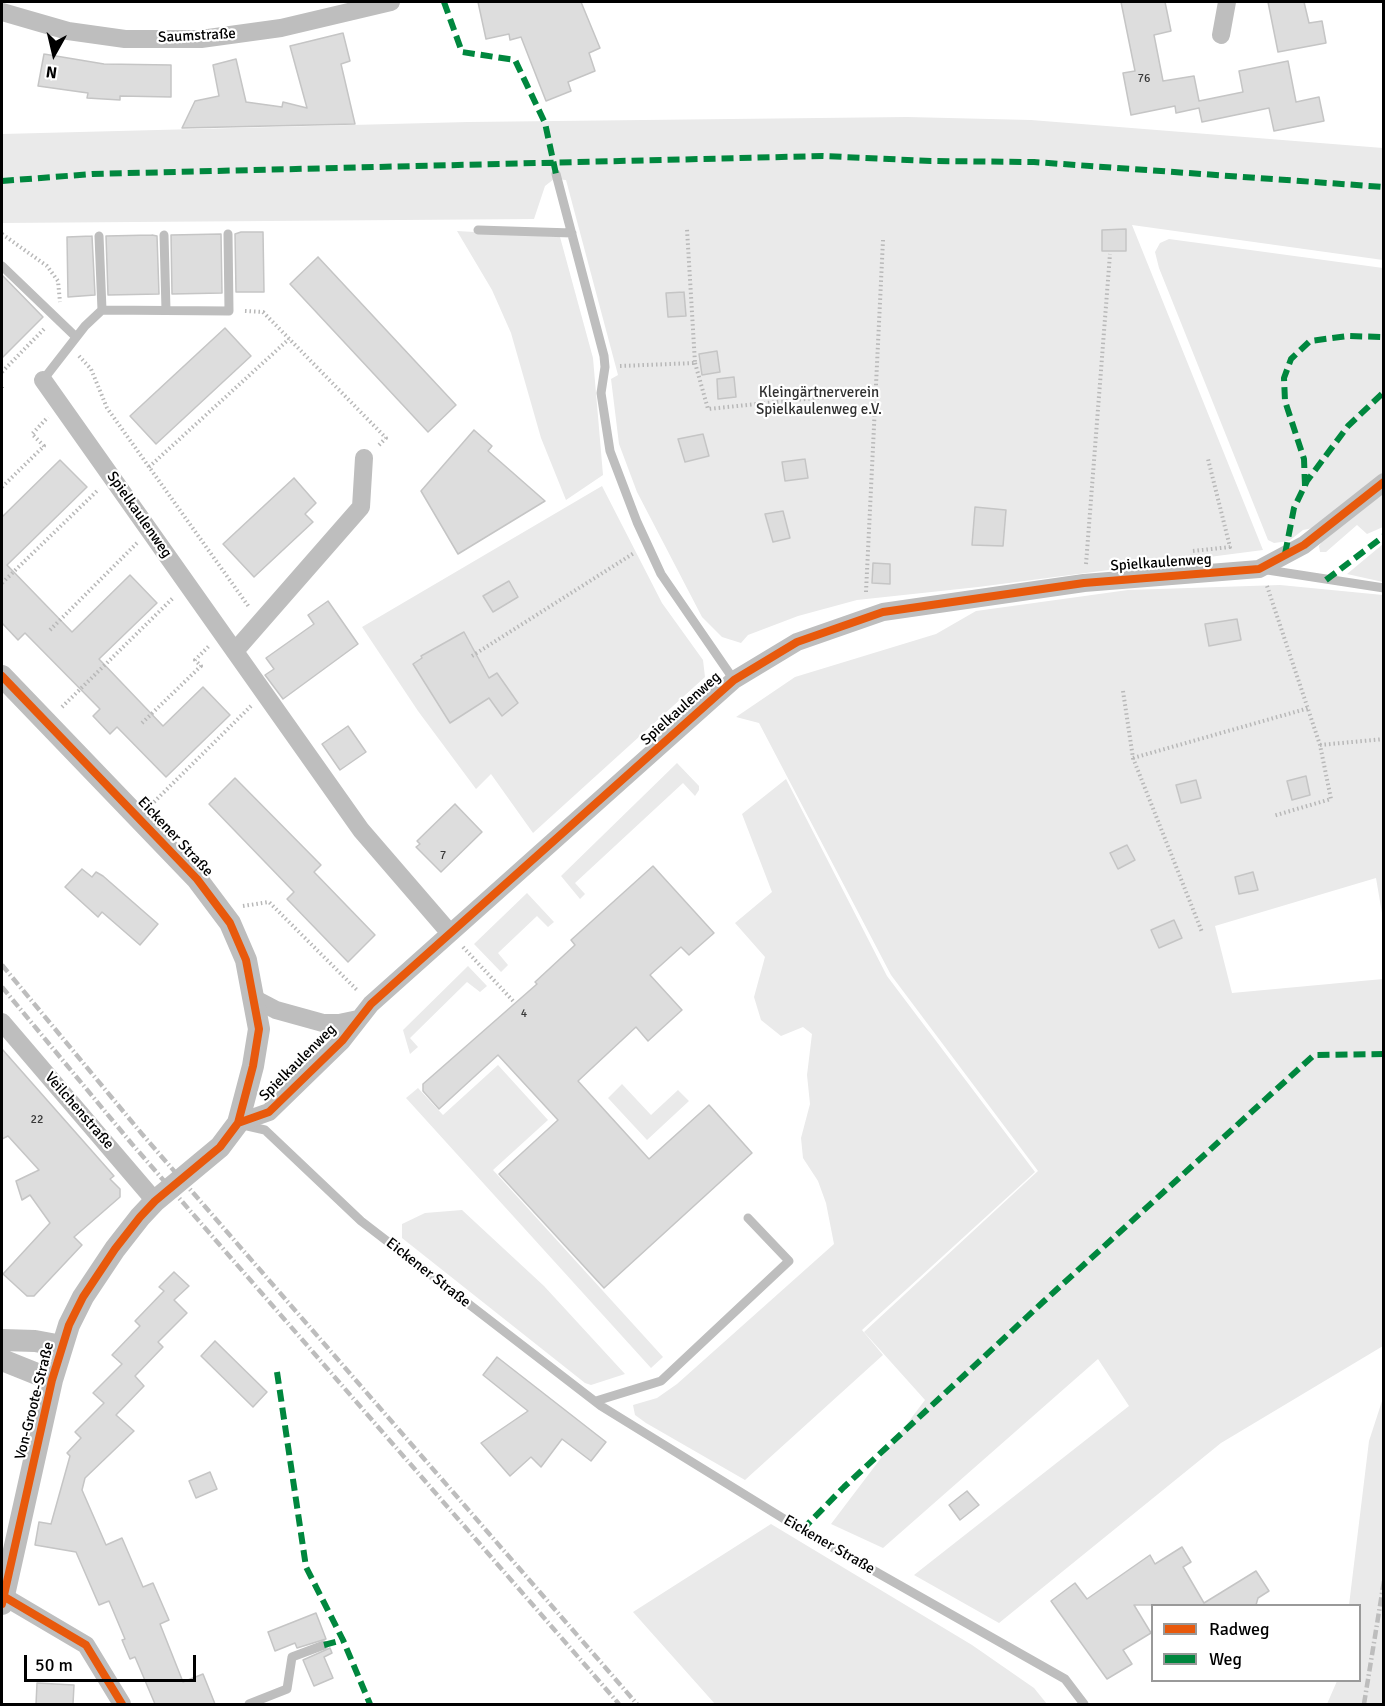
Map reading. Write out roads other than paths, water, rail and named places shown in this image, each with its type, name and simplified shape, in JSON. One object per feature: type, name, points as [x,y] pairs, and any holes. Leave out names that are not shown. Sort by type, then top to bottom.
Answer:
[{"type":"street","name":"Saumstraße","points":[[2,12],[68,32],[124,39],[201,39],[281,28],[391,2]]},
{"type":"street","points":[[1221,36],[1227,2]]},
{"type":"street","name":"Spielkaulenweg","points":[[43,380],[361,830],[449,932]]},
{"type":"street","points":[[235,651],[361,507],[364,458]]},
{"type":"street","name":"Spielkaulenweg","points":[[238,1123],[269,1112],[342,1041],[371,1004],[734,680],[797,642],[884,612],[1084,583],[1259,569],[1304,545],[1383,482]]},
{"type":"street","name":"Eickener Straße","points":[[2,676],[197,879],[230,923],[246,960],[259,1029],[253,1066],[238,1123]]},
{"type":"street","name":"Spielkaulenweg","points":[[255,999],[276,1010],[323,1023],[339,1023],[358,1018]]},
{"type":"street","name":"Veilchenstraße","points":[[2,1022],[155,1201]]},
{"type":"street","name":"Von-Groote-Straße","points":[[2,1600],[52,1380],[62,1346],[83,1297],[114,1249],[155,1201],[220,1147],[238,1123]]},
{"type":"street","points":[[2,1340],[35,1341],[62,1346]]},
{"type":"street","points":[[2,1360],[52,1380]]},
{"type":"street","points":[[2,1600],[86,1645],[122,1704]]},
{"type":"lane","points":[[556,174],[605,367],[601,393],[610,451],[661,574],[694,617],[734,680]]},
{"type":"lane","points":[[478,230],[572,233]]},
{"type":"lane","points":[[43,380],[76,337],[102,310],[229,310],[228,234]]},
{"type":"lane","points":[[164,235],[166,310]]},
{"type":"lane","points":[[99,236],[102,310]]},
{"type":"lane","points":[[2,266],[76,337]]},
{"type":"lane","points":[[1259,569],[1383,588]]},
{"type":"lane","name":"Eickener Straße","points":[[238,1123],[265,1130],[361,1221],[596,1401],[786,1521],[1065,1679],[1084,1704]]},
{"type":"lane","points":[[596,1401],[661,1381],[789,1261],[748,1218]]},
{"type":"lane","points":[[249,1704],[287,1689],[292,1658],[324,1645]]},
{"type":"railway","points":[[2,965],[142,1134],[637,1704]]},
{"type":"railway","points":[[2,987],[132,1144],[619,1704]]},
{"type":"railway","points":[[1364,1704],[1384,1581]]},
{"type":"park label","name":"Kleingärtnerverein Spielkaulenweg e.V.","points":[[819,402]]}]
